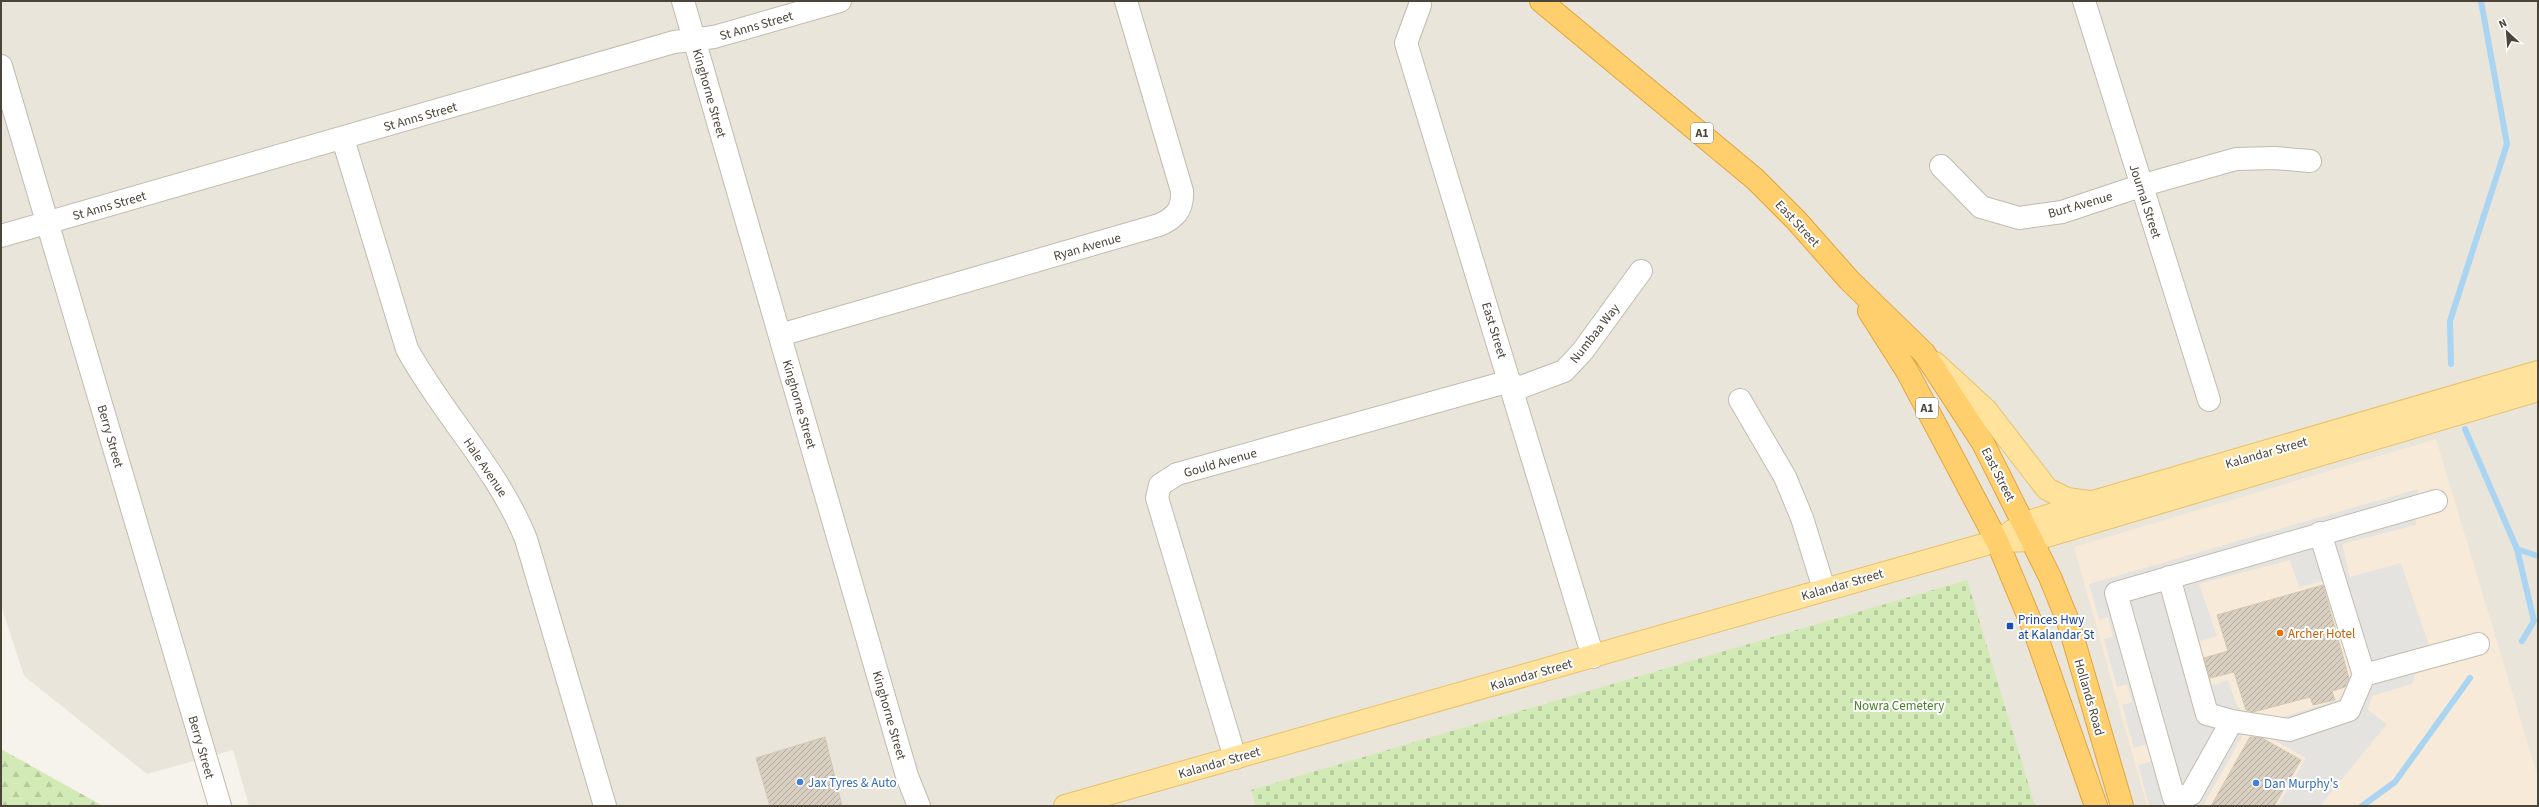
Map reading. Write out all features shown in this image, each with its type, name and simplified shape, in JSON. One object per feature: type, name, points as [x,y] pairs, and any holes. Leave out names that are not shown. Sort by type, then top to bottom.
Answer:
[{"type":"highway","name":"East Street","points":[[1541,1],[1755,179],[1796,220],[1849,280],[1924,353],[1983,443],[2029,531]]},
{"type":"highway","name":"East Street","points":[[1849,280],[1907,371],[1997,541]]},
{"type":"highway","name":"Hollands Road","points":[[2029,531],[2068,620],[2122,806]]},
{"type":"highway","name":"A1","points":[[1997,541],[2035,632],[2096,806]]},
{"type":"main road","points":[[1924,353],[1986,410],[2047,488],[2067,499],[2093,502]]},
{"type":"main road","name":"Kalandar Street","points":[[2029,531],[2093,502],[2538,372]]},
{"type":"main road","name":"Kalandar Street","points":[[1065,806],[1593,657],[2029,531],[2538,390]]},
{"type":"street","name":"Kinghorne Street","points":[[683,1],[907,776],[919,806]]},
{"type":"street","name":"St Anns Street","points":[[1,236],[343,139],[668,44],[714,37],[840,1]]},
{"type":"street","name":"Ryan Avenue","points":[[780,335],[1159,225],[1173,219],[1180,209],[1182,191],[1126,1]]},
{"type":"street","name":"Journal Street","points":[[2084,1],[2140,186],[2209,400]]},
{"type":"street","name":"East Street","points":[[1420,5],[1406,43],[1512,385],[1593,657]]},
{"type":"street","name":"Berry Street","points":[[1,66],[220,806]]},
{"type":"street","name":"Hale Avenue","points":[[343,139],[407,349],[429,386],[497,480],[515,510],[526,539],[605,806]]},
{"type":"street","name":"Burt Avenue","points":[[1941,166],[1981,207],[2019,218],[2062,212],[2140,186],[2236,159],[2275,158],[2310,161]]},
{"type":"street","name":"Numbaa Way","points":[[1512,385],[1564,371],[1582,352],[1642,271]]},
{"type":"street","name":"Gould Avenue","points":[[1235,758],[1157,498],[1160,485],[1177,474],[1512,385]]},
{"type":"street","points":[[1740,400],[1785,477],[1802,518],[1824,589]]},
{"type":"street","points":[[2232,721],[2191,794],[2174,798],[2116,593],[2320,533],[2436,501]]},
{"type":"street","points":[[2169,577],[2207,714],[2232,721],[2288,730],[2349,710],[2364,675],[2320,533]]},
{"type":"street","points":[[2364,675],[2478,644]]},
{"type":"shaded area","points":[[1,1],[2538,1],[2538,806],[249,806],[233,750],[147,774],[24,676],[1,605]]},
{"type":"shaded area","points":[[2436,439],[2538,778],[2538,806],[2147,806],[2074,547]]},
{"type":"shaded area","points":[[2418,489],[2416,525],[2342,544],[2350,577],[2401,563],[2436,666],[2416,672],[2412,684],[2372,696],[2368,710],[2387,724],[2320,806],[2278,806],[2306,758],[2248,726],[2203,806],[2149,806],[2138,765],[2152,761],[2147,744],[2134,748],[2122,705],[2132,702],[2127,684],[2117,687],[2104,639],[2113,637],[2108,617],[2099,619],[2089,584]],"holes":[[[2290,560],[2299,587],[2324,581],[2354,686],[2338,700],[2275,719],[2246,714],[2237,706],[2228,680],[2209,686],[2195,643],[2217,636],[2199,584]]]},
{"type":"green space","name":"Nowra Cemetery","points":[[1967,580],[2035,806],[1256,806],[1251,790]]},
{"type":"green space","points":[[1,749],[103,806],[1,806]]},
{"type":"building","name":"Archer Hotel","points":[[2323,585],[2349,678],[2345,687],[2332,691],[2335,700],[2313,705],[2310,697],[2253,712],[2246,710],[2234,672],[2210,678],[2204,658],[2228,651],[2217,615]]},
{"type":"building","name":"Jax Tyres & Auto","points":[[825,737],[842,806],[770,806],[756,758]]},
{"type":"building","name":"Dan Murphy's","points":[[2250,737],[2262,738],[2301,760],[2274,806],[2211,806]]},
{"type":"waterway","points":[[2451,364],[2450,321],[2507,144],[2481,1]]},
{"type":"waterway","points":[[2465,429],[2517,549],[2538,556]]},
{"type":"waterway","points":[[2517,549],[2534,621],[2522,641]]},
{"type":"waterway","points":[[2362,806],[2395,782],[2470,678]]},
{"type":"place","name":"Princes Hwy at Kalandar St","points":[[2010,626]]},
{"type":"place","name":"Archer Hotel","points":[[2280,633]]},
{"type":"place","name":"Jax Tyres & Auto","points":[[800,782]]},
{"type":"place","name":"Dan Murphy's","points":[[2256,783]]}]
